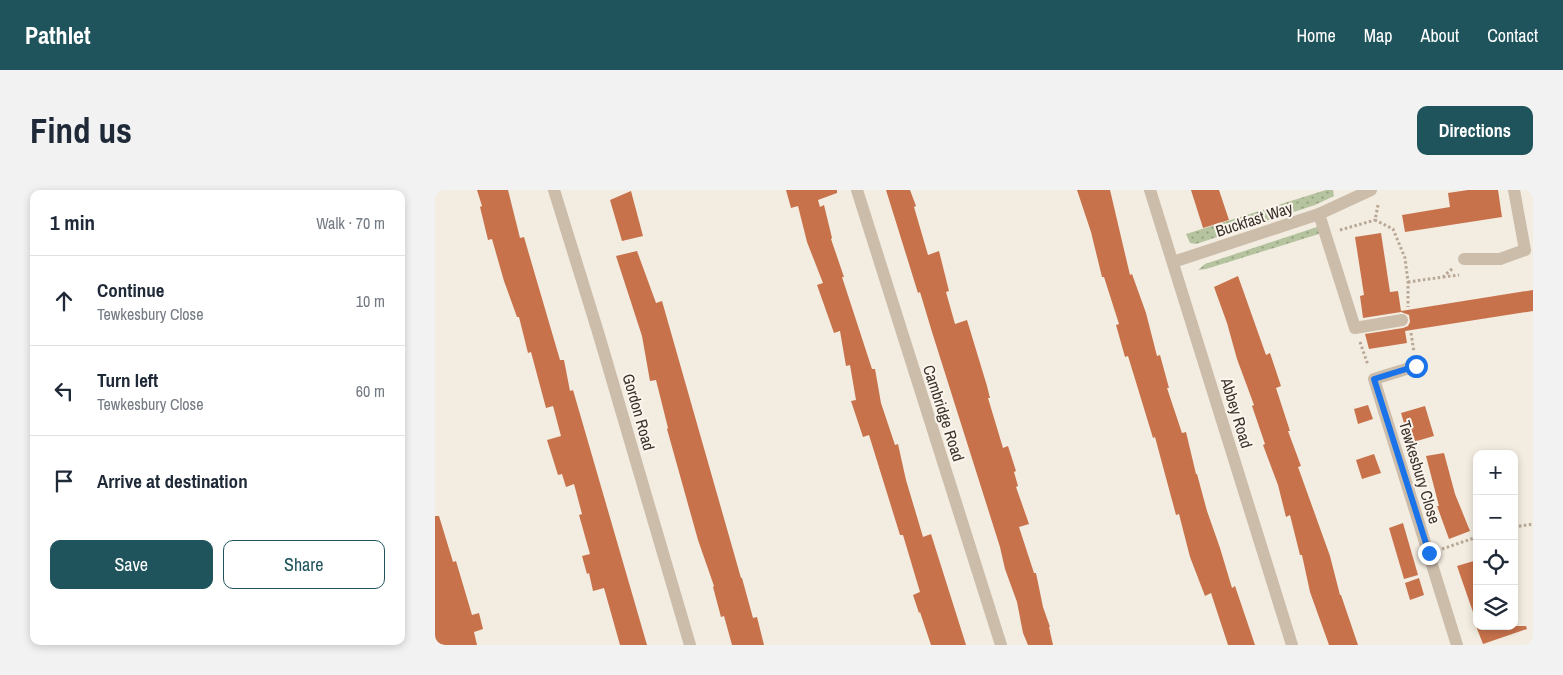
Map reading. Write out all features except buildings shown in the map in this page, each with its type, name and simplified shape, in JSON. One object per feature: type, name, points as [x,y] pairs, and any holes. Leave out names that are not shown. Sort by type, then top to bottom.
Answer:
[{"type":"street","name":"Gordon Road","points":[[553,190],[598,332],[690,645]]},
{"type":"street","name":"Cambridge Road","points":[[857,190],[1001,645]]},
{"type":"street","name":"Abbey Road","points":[[1150,190],[1292,645]]},
{"type":"street","name":"Buckfast Way","points":[[1173,262],[1319,214],[1348,195],[1371,190]]},
{"type":"street","points":[[1464,259],[1501,259],[1525,250],[1514,190]]},
{"type":"street","points":[[1319,214],[1355,328],[1402,320]]},
{"type":"street","points":[[1374,379],[1416,366]]},
{"type":"street","name":"Tewkesbury Close","points":[[1374,379],[1457,645]]},
{"type":"path","points":[[1325,234],[1375,220]]},
{"type":"path","points":[[1408,282],[1443,277],[1464,259]]},
{"type":"path","points":[[1355,328],[1374,379]]},
{"type":"path","points":[[1518,526],[1533,524]]},
{"type":"path","points":[[1429,553],[1473,538]]},
{"type":"green space","points":[[1326,190],[1333,190],[1334,196],[1315,205],[1196,244],[1190,243],[1186,234]]},
{"type":"green space","points":[[1320,226],[1322,233],[1198,270],[1205,264]]},
{"type":"route","points":[[1416,366],[1374,379],[1429,553]]}]
